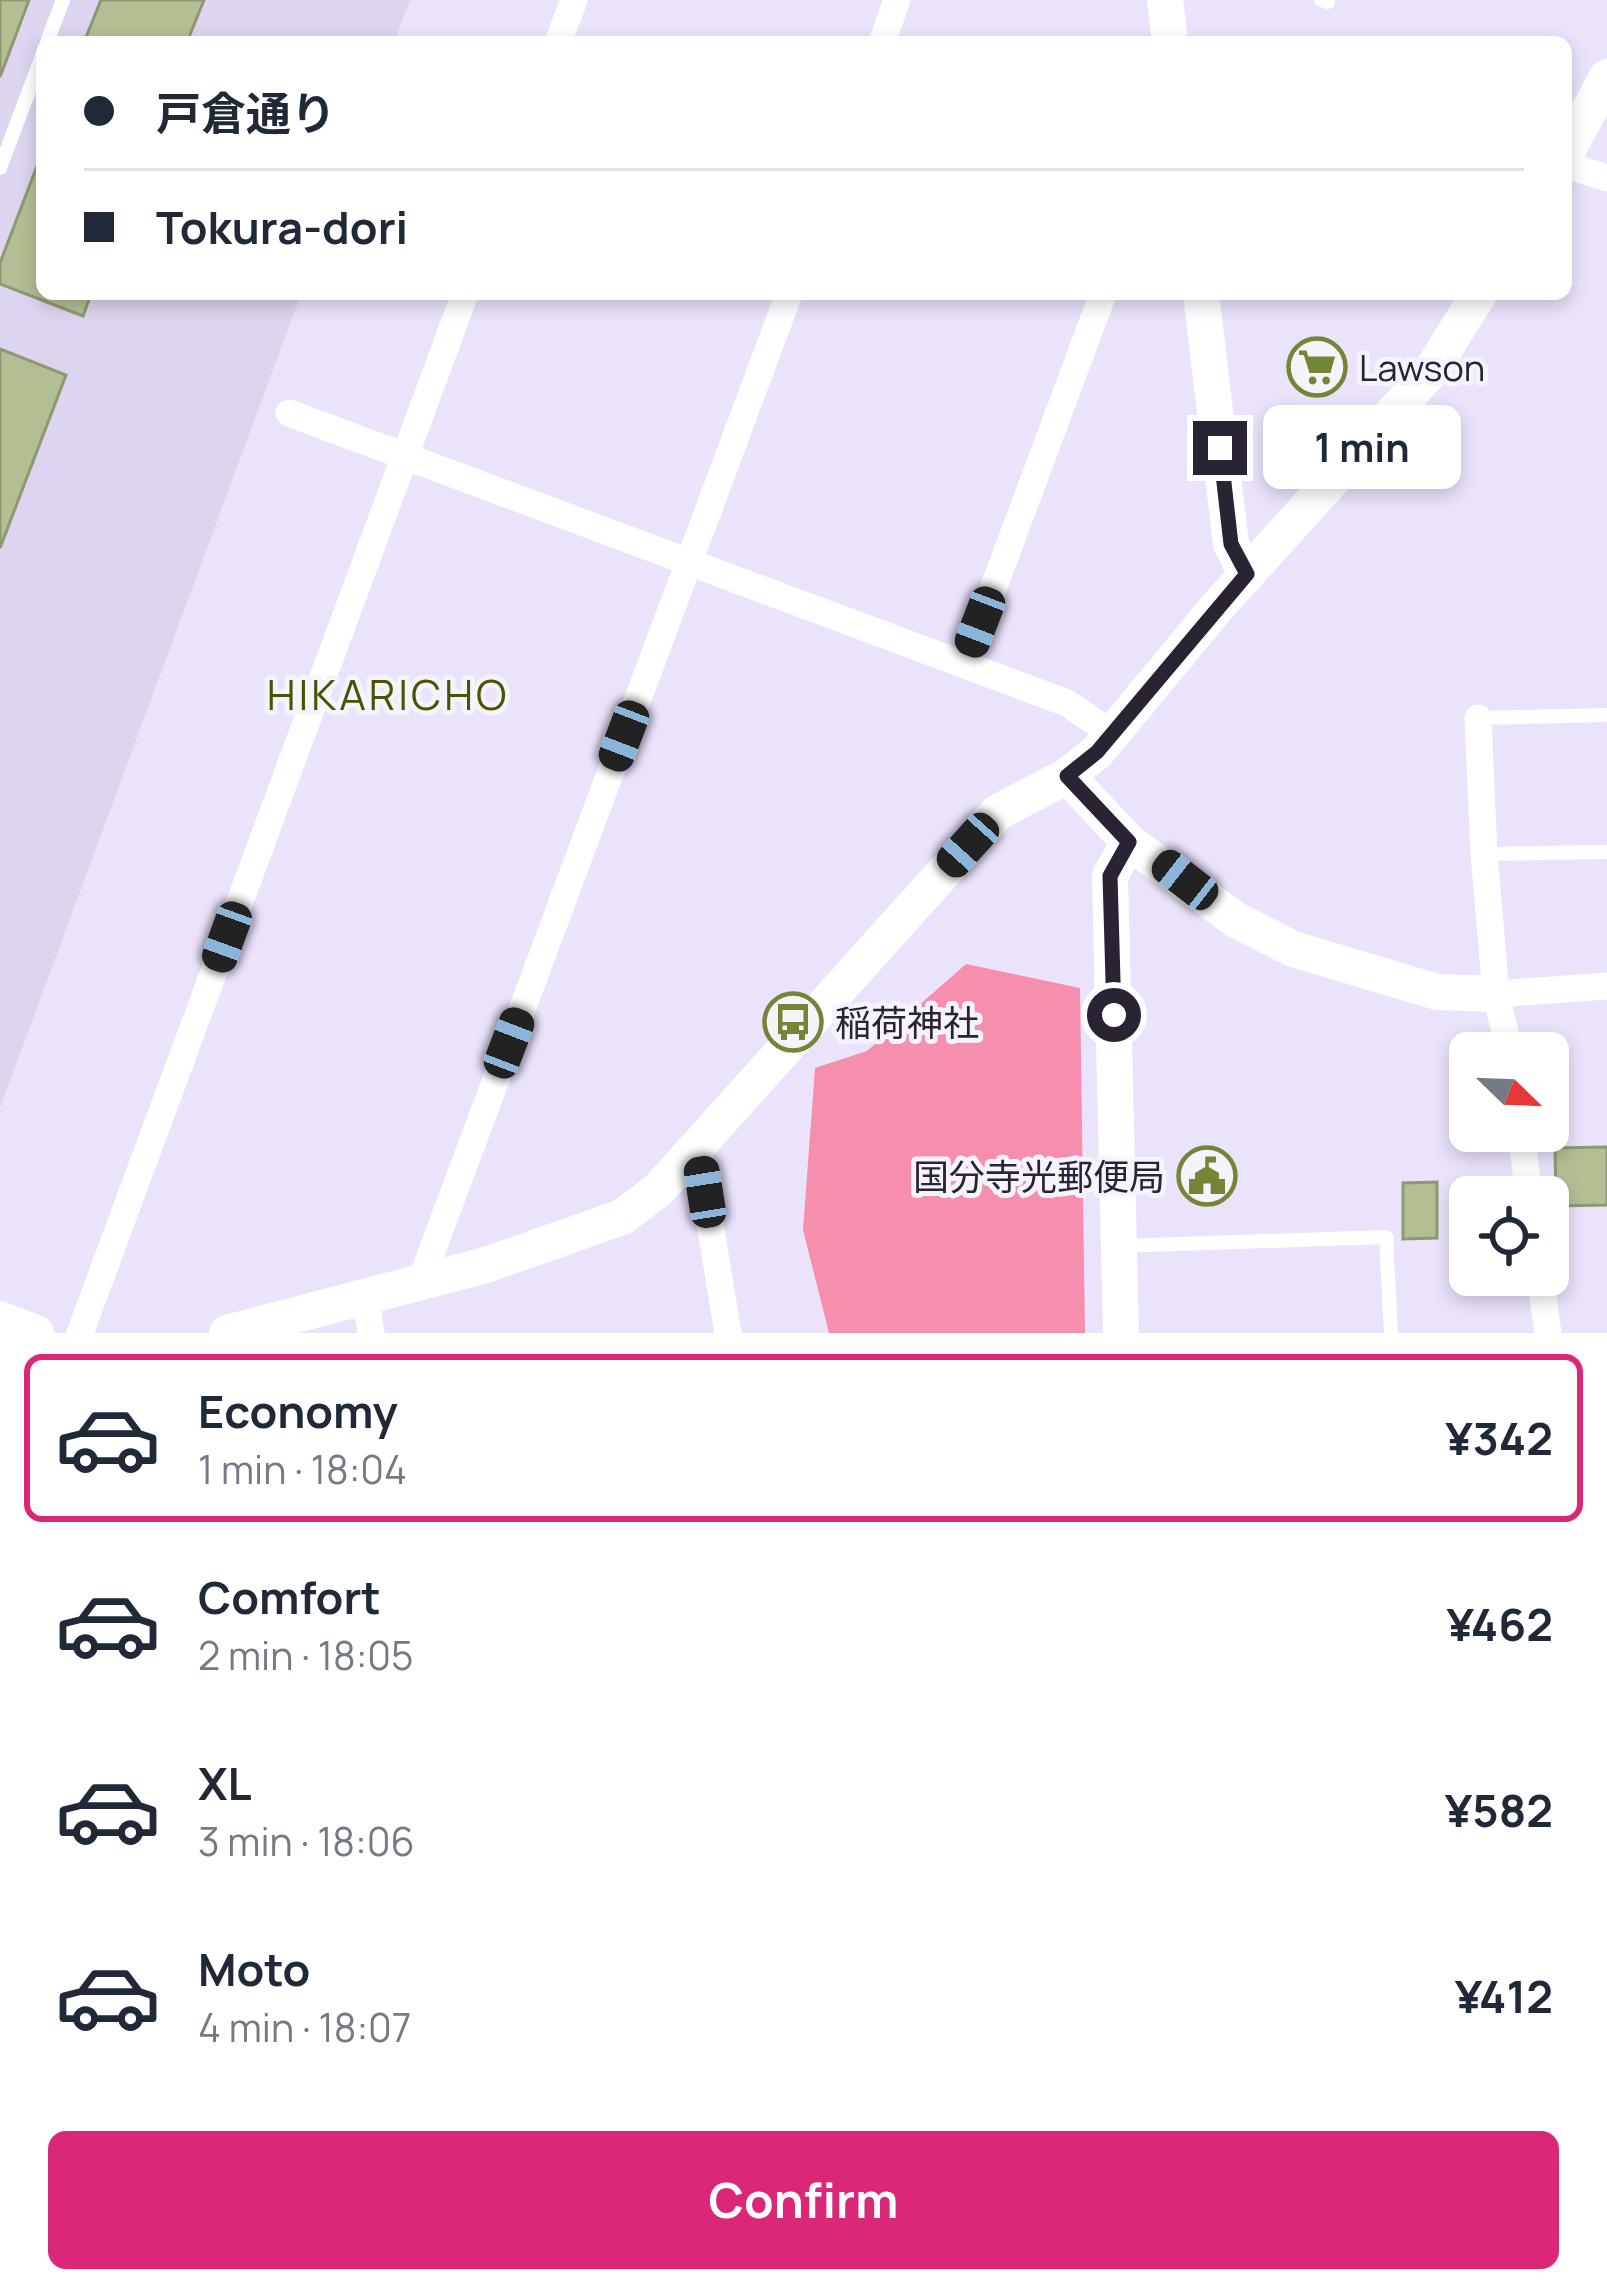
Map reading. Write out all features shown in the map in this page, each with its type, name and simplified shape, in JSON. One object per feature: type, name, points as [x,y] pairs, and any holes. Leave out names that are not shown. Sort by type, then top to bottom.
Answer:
[{"type":"street","points":[[560,36],[574,0]]},
{"type":"street","points":[[884,36],[897,0]]},
{"type":"street","points":[[1165,0],[1169,36]]},
{"type":"street","points":[[1572,142],[1607,77]]},
{"type":"street","points":[[1572,167],[1607,178]]},
{"type":"street","points":[[80,1333],[463,300]]},
{"type":"street","points":[[420,1283],[786,300]]},
{"type":"street","points":[[964,664],[1101,300]]},
{"type":"street","points":[[1202,300],[1230,539],[1247,574]]},
{"type":"street","points":[[227,1333],[368,1316],[420,1283],[622,1217],[658,1190],[998,812],[1067,776],[1097,752],[1247,574],[1431,371],[1475,300]]},
{"type":"street","points":[[289,413],[1067,703],[1112,733]]},
{"type":"street","points":[[1478,718],[1496,994],[1505,1032]]},
{"type":"street","points":[[1067,776],[1129,842],[1236,920],[1293,949],[1437,992],[1496,994],[1607,986]]},
{"type":"street","points":[[1121,1333],[1110,876],[1129,842]]},
{"type":"street","points":[[697,1145],[728,1333]]},
{"type":"street","points":[[1543,1296],[1548,1333]]},
{"type":"street","points":[[0,1319],[36,1333]]},
{"type":"lane","points":[[49,36],[63,0]]},
{"type":"lane","points":[[0,168],[36,72]]},
{"type":"lane","points":[[1478,718],[1607,715]]},
{"type":"lane","points":[[1484,854],[1607,852]]},
{"type":"lane","points":[[1120,1246],[1386,1237],[1391,1333]]},
{"type":"shaded area","points":[[0,0],[410,0],[396,36],[36,36],[36,300],[299,300],[0,1108]]},
{"type":"shaded area","points":[[966,964],[1080,988],[1085,1333],[829,1333],[803,1230],[815,1068],[867,1051]]},
{"type":"building","points":[[0,0],[29,0],[0,77]]},
{"type":"building","points":[[101,0],[204,0],[189,36],[86,36]]},
{"type":"building","points":[[36,169],[36,298],[0,284],[0,263]]},
{"type":"building","points":[[42,300],[89,300],[83,316]]},
{"type":"building","points":[[0,349],[66,375],[0,548]]},
{"type":"building","points":[[1607,1147],[1607,1205],[1569,1206],[1569,1176],[1555,1176],[1555,1152],[1569,1152],[1569,1148]]},
{"type":"building","points":[[1437,1182],[1437,1238],[1403,1239],[1403,1183]]},
{"type":"place","name":"Lawson","points":[[1317,367]]},
{"type":"place","name":"稲荷神社","points":[[793,1022]]},
{"type":"place","name":"国分寺光郵便局","points":[[1207,1176]]},
{"type":"district","name":"HIKARICHO","points":[[388,694]]},
{"type":"route","points":[[1114,1015],[1110,876],[1129,842],[1067,776],[1097,752],[1247,574],[1231,544],[1220,448]]}]
